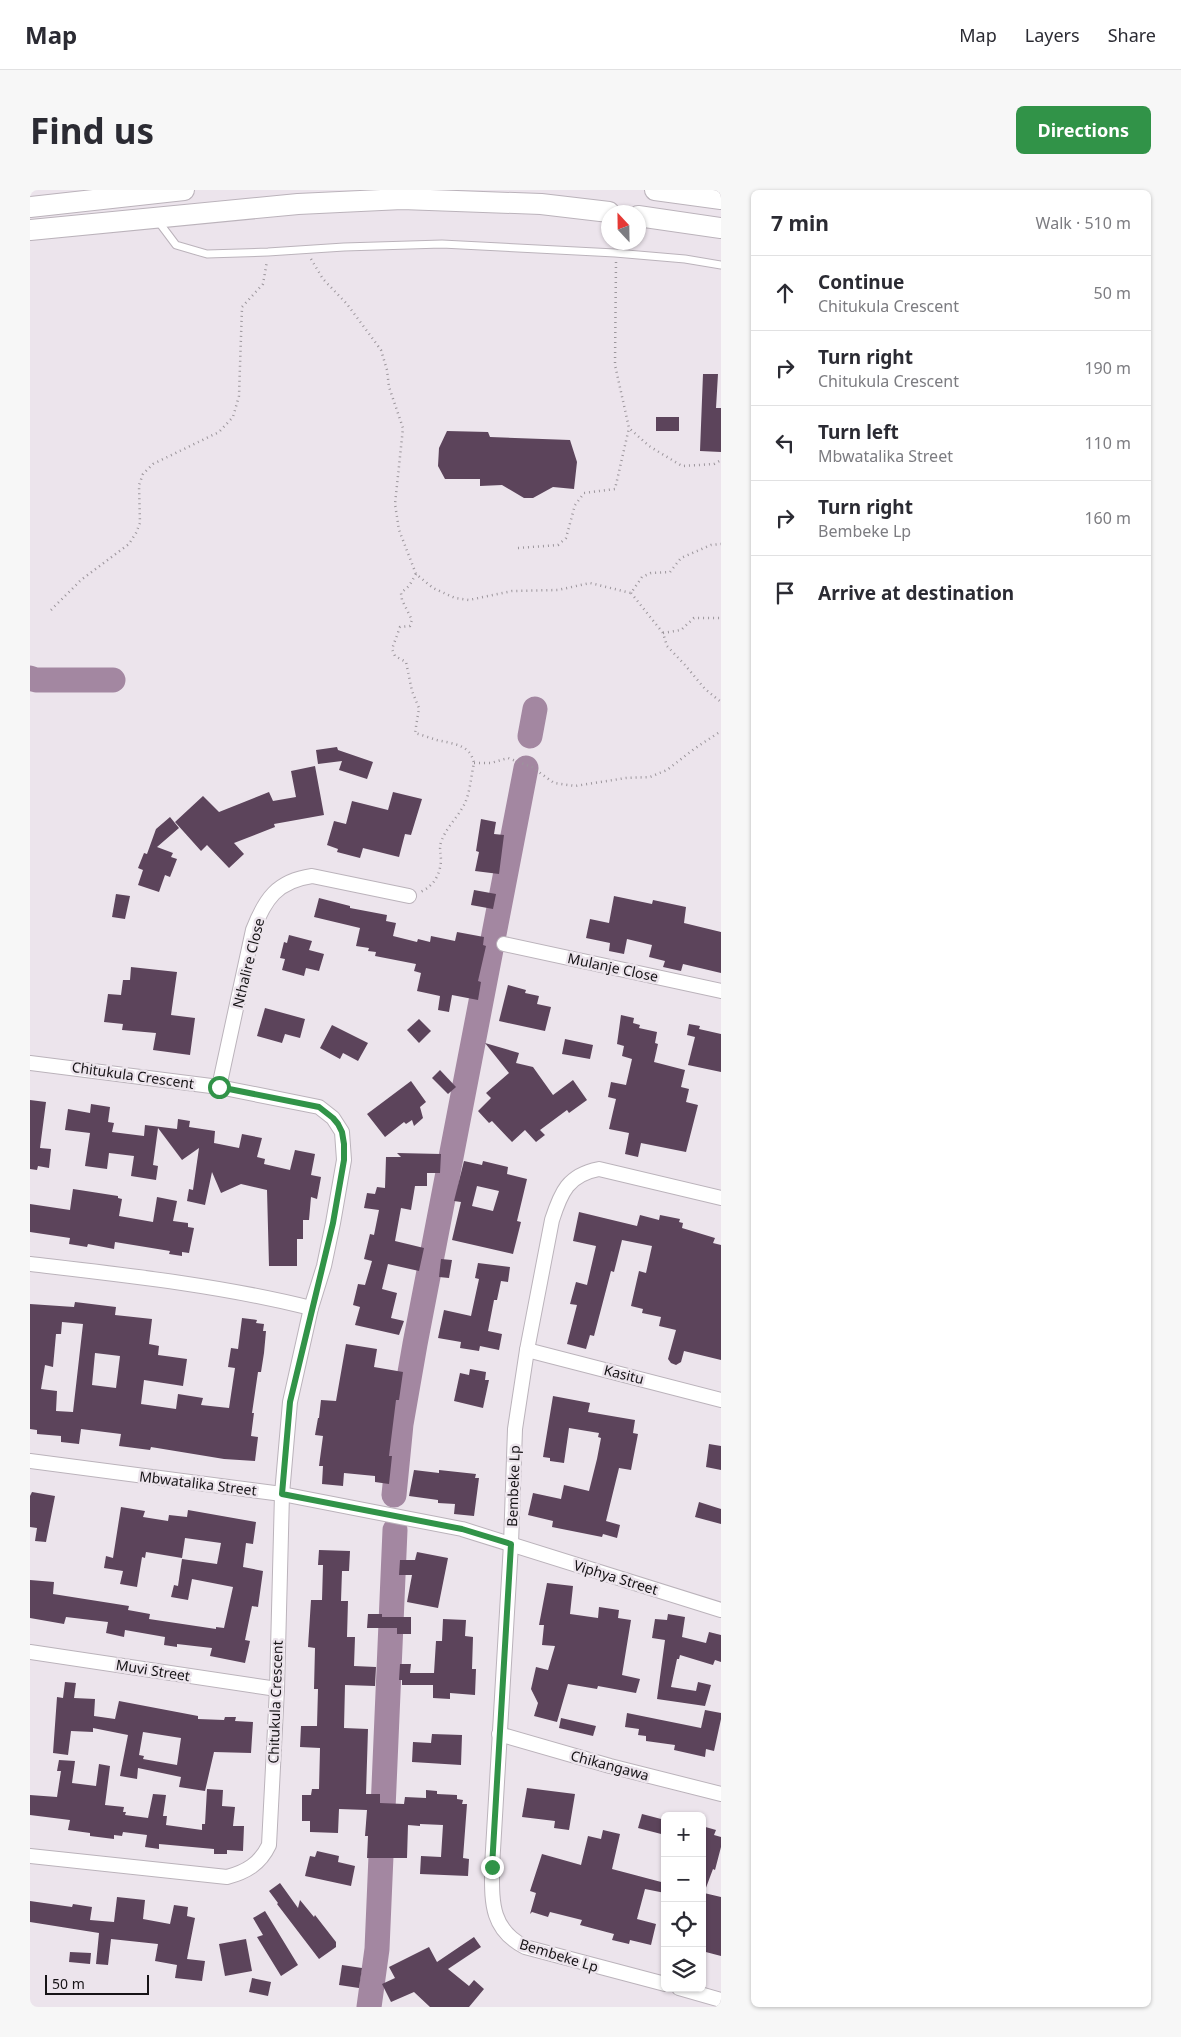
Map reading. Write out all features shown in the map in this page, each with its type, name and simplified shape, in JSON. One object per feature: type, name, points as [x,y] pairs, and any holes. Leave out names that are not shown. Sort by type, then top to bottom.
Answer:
[{"type":"main road","points":[[30,207],[184,190]]},
{"type":"main road","points":[[655,190],[721,199]]},
{"type":"main road","points":[[30,230],[298,204],[402,199],[541,204],[601,211]]},
{"type":"main road","points":[[646,217],[721,228]]},
{"type":"street","name":"Nthalire Close","points":[[219,1087],[253,930],[260,912],[272,895],[296,878],[312,876],[409,896]]},
{"type":"street","name":"Mulanje Close","points":[[504,944],[721,992]]},
{"type":"street","name":"Chitukula Crescent","points":[[30,1063],[219,1087],[319,1107],[333,1118],[342,1132],[344,1160],[324,1266],[311,1308],[290,1402],[282,1494],[269,1845],[264,1855],[248,1870],[227,1878],[30,1856]]},
{"type":"street","name":"Bembeke Lp","points":[[661,1983],[525,1947],[514,1941],[501,1927],[494,1913],[492,1892],[499,1734],[511,1544],[515,1429],[526,1350],[552,1220],[558,1200],[566,1186],[574,1178],[586,1171],[599,1169],[721,1198]]},
{"type":"street","points":[[30,1264],[154,1279],[250,1295],[311,1308]]},
{"type":"street","name":"Kasitu","points":[[526,1350],[721,1400]]},
{"type":"street","name":"Mbwatalika Street","points":[[30,1461],[282,1494],[462,1529],[511,1544]]},
{"type":"street","name":"Viphya Street","points":[[511,1544],[721,1610]]},
{"type":"street","name":"Muvi Street","points":[[30,1652],[276,1689]]},
{"type":"street","name":"Chikangawa","points":[[499,1734],[610,1766],[721,1794]]},
{"type":"street","points":[[690,1992],[716,2002]]},
{"type":"lane","points":[[157,219],[176,245],[207,254],[442,244],[615,253],[685,259],[721,265]]},
{"type":"path","points":[[304,250],[323,279],[348,304],[380,350],[387,370],[390,387],[403,428],[395,504],[399,530],[416,574],[433,588],[455,598],[469,600],[512,590],[558,590],[590,584],[631,593],[663,632],[666,646],[705,689],[721,702]]},
{"type":"path","points":[[51,610],[81,580],[129,544],[136,534],[140,523],[139,486],[143,474],[153,464],[218,432],[233,417],[240,396],[242,307],[263,284],[268,252]]},
{"type":"path","points":[[518,548],[558,544],[566,538],[575,505],[584,493],[615,489],[629,428],[615,365],[615,253]]},
{"type":"path","points":[[629,428],[649,446],[682,466],[714,464],[721,460]]},
{"type":"path","points":[[631,593],[642,577],[651,572],[670,572],[681,558],[711,545],[721,544]]},
{"type":"path","points":[[409,896],[425,890],[434,882],[440,870],[439,848],[442,839],[449,831],[453,819],[465,804],[474,763],[473,757],[463,747],[448,741],[414,733],[419,708],[412,690],[406,662],[395,656],[392,649],[400,627],[410,626],[412,620],[401,594],[409,586],[416,574]]},
{"type":"path","points":[[663,632],[681,630],[694,618],[721,618]]},
{"type":"path","points":[[474,763],[491,764],[508,758],[532,768],[554,783],[574,786],[626,778],[650,778],[668,770],[694,749],[721,731]]},
{"type":"building","points":[[703,374],[718,374],[716,408],[721,408],[721,452],[700,451]]},
{"type":"building","points":[[656,417],[679,417],[679,431],[656,431]]},
{"type":"building","points":[[447,431],[488,432],[490,437],[570,440],[577,462],[574,489],[553,487],[533,498],[524,498],[502,485],[480,486],[480,479],[445,479],[438,466],[439,448]]},
{"type":"building","points":[[337,747],[338,750],[373,762],[367,779],[339,770],[342,761],[318,764],[316,750]]},
{"type":"building","points":[[315,766],[324,815],[274,824],[275,827],[234,843],[244,854],[229,868],[207,845],[201,851],[175,822],[203,796],[219,812],[269,792],[273,801],[296,797],[291,771]]},
{"type":"building","points":[[393,792],[422,799],[411,835],[405,834],[399,857],[363,848],[360,858],[337,852],[338,849],[327,845],[334,821],[346,824],[352,801],[388,810]]},
{"type":"building","points":[[170,817],[179,828],[157,847],[173,853],[171,857],[177,859],[170,877],[165,875],[159,892],[138,885],[143,870],[138,868],[144,853],[147,854],[156,829]]},
{"type":"building","points":[[481,819],[496,822],[494,834],[504,835],[499,874],[475,871],[479,852],[476,851]]},
{"type":"building","points":[[474,890],[496,894],[493,909],[471,905]]},
{"type":"building","points":[[116,894],[130,896],[125,919],[112,917]]},
{"type":"building","points":[[614,896],[652,904],[653,900],[686,907],[684,923],[721,932],[721,973],[683,964],[681,971],[663,967],[665,961],[649,957],[652,945],[627,939],[624,954],[609,951],[610,943],[586,938],[590,919],[609,923]]},
{"type":"building","points":[[319,898],[350,906],[350,908],[387,915],[386,921],[396,923],[393,936],[417,942],[418,939],[430,942],[431,936],[455,941],[457,932],[484,937],[483,945],[486,946],[478,981],[481,982],[478,1000],[452,995],[449,1012],[438,1010],[440,996],[417,991],[421,973],[414,971],[416,964],[375,956],[376,952],[368,951],[369,948],[356,946],[360,928],[314,917]]},
{"type":"building","points":[[289,935],[312,941],[309,950],[324,954],[319,971],[306,968],[304,976],[282,970],[285,959],[280,958],[284,942],[287,943]]},
{"type":"building","points":[[131,967],[177,972],[171,1015],[195,1018],[190,1055],[153,1050],[156,1033],[122,1030],[123,1024],[104,1022],[108,994],[121,995],[123,980],[130,980]]},
{"type":"building","points":[[508,985],[526,990],[525,993],[539,996],[537,1004],[551,1007],[545,1031],[499,1021]]},
{"type":"building","points":[[265,1008],[305,1019],[300,1038],[285,1034],[282,1043],[257,1036]]},
{"type":"building","points":[[621,1015],[634,1018],[633,1023],[640,1025],[639,1028],[657,1032],[655,1043],[658,1044],[654,1062],[685,1070],[681,1087],[689,1089],[686,1102],[698,1105],[686,1152],[641,1143],[638,1157],[625,1154],[629,1133],[609,1129],[616,1099],[608,1097],[611,1082],[626,1085],[632,1059],[622,1056],[624,1046],[617,1044]]},
{"type":"building","points":[[419,1019],[431,1031],[419,1043],[407,1030]]},
{"type":"building","points":[[689,1024],[700,1026],[699,1029],[721,1034],[721,1072],[688,1065],[695,1037],[687,1035]]},
{"type":"building","points":[[332,1025],[368,1043],[358,1061],[343,1053],[340,1059],[320,1048]]},
{"type":"building","points":[[565,1039],[593,1045],[590,1059],[562,1054]]},
{"type":"building","points":[[485,1043],[519,1053],[516,1063],[533,1067],[553,1095],[573,1080],[587,1100],[569,1113],[567,1110],[540,1130],[545,1135],[536,1142],[525,1130],[512,1142],[492,1121],[489,1123],[478,1111],[491,1098],[486,1093],[509,1073]]},
{"type":"building","points":[[440,1070],[456,1087],[448,1094],[432,1078]]},
{"type":"building","points":[[411,1081],[426,1102],[420,1107],[423,1118],[414,1126],[412,1120],[406,1124],[404,1122],[385,1137],[367,1114]]},
{"type":"building","points":[[30,1100],[46,1102],[40,1148],[51,1149],[49,1168],[38,1166],[37,1170],[30,1169]]},
{"type":"building","points":[[91,1104],[110,1107],[108,1122],[114,1123],[112,1132],[144,1136],[145,1125],[177,1129],[178,1119],[190,1121],[189,1127],[215,1131],[214,1143],[239,1148],[242,1134],[262,1138],[257,1157],[265,1159],[264,1164],[290,1170],[295,1150],[315,1154],[311,1175],[321,1177],[317,1199],[311,1197],[309,1220],[303,1220],[303,1239],[297,1239],[297,1266],[269,1266],[267,1190],[241,1184],[221,1193],[212,1172],[205,1205],[187,1201],[189,1189],[193,1190],[199,1148],[182,1160],[158,1128],[153,1165],[158,1166],[156,1180],[131,1176],[134,1156],[109,1153],[107,1169],[85,1166],[90,1133],[65,1130],[68,1109],[90,1113]]},
{"type":"building","points":[[397,1153],[441,1154],[440,1173],[427,1173],[427,1186],[415,1186],[411,1210],[401,1208],[395,1241],[424,1248],[419,1271],[388,1264],[382,1289],[397,1293],[391,1318],[404,1321],[399,1335],[355,1325],[360,1307],[353,1305],[358,1284],[365,1285],[372,1261],[364,1259],[370,1234],[374,1235],[379,1210],[364,1208],[367,1193],[375,1194],[377,1187],[385,1188],[386,1157],[401,1157]]},
{"type":"building","points":[[464,1161],[482,1165],[483,1161],[508,1167],[507,1174],[527,1179],[517,1221],[521,1222],[513,1254],[452,1240],[461,1202],[454,1201]],"holes":[[[477,1186],[499,1191],[493,1211],[472,1206]]]},
{"type":"building","points":[[73,1189],[118,1196],[118,1198],[122,1199],[119,1216],[153,1222],[157,1197],[177,1201],[173,1221],[188,1223],[188,1227],[194,1228],[189,1253],[182,1252],[182,1256],[169,1254],[170,1251],[115,1242],[114,1249],[88,1244],[87,1247],[69,1244],[70,1238],[30,1232],[30,1204],[70,1210]]},
{"type":"building","points":[[579,1212],[637,1226],[640,1215],[659,1220],[660,1215],[680,1219],[679,1222],[683,1223],[682,1228],[715,1238],[713,1243],[721,1245],[721,1360],[684,1351],[681,1362],[676,1365],[671,1363],[668,1359],[676,1330],[659,1326],[661,1317],[642,1313],[643,1309],[631,1306],[639,1271],[646,1273],[652,1246],[622,1240],[614,1272],[611,1271],[594,1336],[590,1335],[586,1349],[567,1344],[577,1305],[570,1304],[576,1282],[587,1285],[596,1246],[573,1241]]},
{"type":"building","points":[[441,1259],[452,1260],[449,1278],[439,1277]]},
{"type":"building","points":[[478,1263],[510,1267],[508,1282],[501,1281],[497,1300],[494,1300],[488,1331],[502,1334],[499,1350],[480,1346],[479,1351],[460,1348],[461,1342],[438,1338],[444,1310],[471,1316],[479,1279],[475,1278]]},
{"type":"building","points":[[75,1302],[116,1307],[115,1315],[152,1319],[149,1344],[159,1346],[158,1355],[187,1359],[183,1386],[144,1380],[141,1404],[176,1409],[178,1394],[203,1398],[201,1405],[229,1408],[235,1368],[228,1367],[231,1348],[238,1349],[242,1318],[257,1320],[256,1323],[264,1324],[263,1331],[266,1331],[264,1353],[261,1372],[258,1372],[252,1413],[254,1413],[251,1436],[258,1437],[255,1461],[224,1459],[151,1447],[150,1450],[119,1446],[121,1434],[81,1429],[79,1444],[61,1442],[61,1436],[37,1434],[37,1430],[30,1429],[30,1304],[74,1307]],"holes":[[[62,1322],[83,1324],[73,1412],[56,1411],[57,1391],[41,1389],[45,1365],[53,1367],[56,1334],[61,1334]],[[95,1353],[120,1356],[116,1388],[92,1385]]]},
{"type":"building","points":[[346,1344],[377,1349],[374,1367],[403,1372],[399,1400],[396,1400],[389,1456],[392,1456],[389,1484],[375,1482],[375,1476],[344,1473],[343,1486],[322,1484],[323,1466],[319,1466],[323,1436],[315,1435],[321,1400],[336,1401]]},
{"type":"building","points":[[470,1369],[486,1372],[485,1380],[489,1380],[483,1408],[454,1401],[460,1373],[469,1375]]},
{"type":"building","points":[[553,1396],[590,1403],[588,1412],[635,1420],[633,1433],[638,1434],[631,1470],[619,1468],[606,1521],[620,1525],[617,1538],[603,1534],[602,1537],[552,1527],[553,1521],[528,1515],[533,1493],[561,1499],[564,1485],[589,1491],[597,1459],[601,1438],[598,1437],[599,1433],[569,1428],[564,1463],[550,1461],[550,1458],[543,1457]]},
{"type":"building","points":[[709,1444],[721,1446],[721,1470],[706,1467]]},
{"type":"building","points":[[414,1470],[439,1473],[439,1470],[476,1474],[475,1478],[479,1478],[474,1516],[454,1514],[455,1504],[438,1503],[438,1500],[409,1496]]},
{"type":"building","points":[[32,1492],[55,1496],[46,1542],[35,1541],[37,1528],[30,1527],[30,1496]]},
{"type":"building","points":[[699,1502],[721,1509],[721,1524],[695,1517]]},
{"type":"building","points":[[121,1507],[145,1511],[143,1517],[168,1521],[169,1515],[187,1517],[188,1510],[256,1522],[253,1544],[246,1543],[243,1567],[263,1571],[258,1607],[252,1606],[245,1640],[250,1641],[245,1663],[210,1656],[212,1648],[177,1644],[177,1647],[164,1645],[165,1637],[125,1630],[124,1637],[106,1633],[108,1622],[66,1617],[64,1624],[30,1618],[30,1580],[54,1582],[53,1594],[129,1606],[128,1610],[150,1614],[149,1619],[216,1629],[216,1627],[224,1628],[233,1587],[192,1579],[188,1600],[171,1597],[174,1585],[178,1586],[182,1559],[217,1564],[221,1543],[185,1538],[182,1558],[146,1552],[145,1558],[142,1557],[137,1587],[120,1584],[123,1571],[104,1568],[106,1556],[113,1558]]},
{"type":"building","points":[[319,1550],[350,1551],[349,1571],[342,1571],[341,1601],[348,1601],[347,1637],[355,1637],[354,1666],[376,1667],[375,1686],[345,1685],[344,1728],[368,1729],[366,1794],[380,1794],[380,1803],[404,1804],[405,1797],[426,1798],[426,1790],[437,1791],[437,1794],[457,1795],[457,1799],[463,1800],[462,1804],[467,1804],[463,1858],[469,1859],[468,1876],[420,1874],[421,1856],[441,1857],[443,1825],[408,1825],[407,1858],[367,1858],[368,1836],[365,1836],[367,1810],[339,1809],[338,1833],[310,1832],[310,1821],[302,1821],[302,1795],[311,1795],[312,1789],[319,1789],[320,1748],[300,1747],[301,1726],[317,1726],[318,1689],[314,1689],[315,1648],[308,1647],[311,1600],[322,1600],[323,1565],[318,1565]]},
{"type":"building","points":[[417,1552],[448,1558],[438,1608],[407,1602],[412,1575],[399,1575],[400,1560],[415,1560]]},
{"type":"building","points":[[547,1583],[573,1586],[570,1614],[598,1618],[599,1607],[619,1610],[618,1618],[631,1620],[622,1675],[640,1679],[636,1693],[598,1686],[597,1689],[568,1684],[557,1722],[534,1716],[538,1703],[531,1689],[536,1667],[548,1670],[555,1646],[542,1645],[544,1625],[539,1625]]},
{"type":"building","points":[[368,1614],[382,1614],[382,1617],[411,1617],[411,1634],[397,1634],[397,1628],[367,1628]]},
{"type":"building","points":[[668,1614],[685,1617],[682,1637],[706,1643],[709,1632],[721,1635],[721,1662],[715,1660],[713,1665],[680,1655],[679,1659],[677,1659],[671,1687],[696,1691],[698,1682],[711,1685],[705,1706],[657,1699],[665,1640],[652,1638],[655,1619],[667,1620]]},
{"type":"building","points":[[443,1619],[466,1620],[465,1636],[473,1637],[472,1669],[476,1669],[475,1695],[450,1693],[450,1699],[433,1698],[433,1685],[402,1685],[402,1680],[399,1680],[400,1664],[411,1664],[410,1673],[434,1673],[436,1641],[442,1641]]},
{"type":"building","points":[[65,1682],[76,1683],[74,1698],[95,1699],[94,1716],[115,1719],[119,1701],[198,1716],[198,1719],[224,1720],[225,1717],[236,1717],[235,1721],[253,1722],[251,1753],[214,1752],[205,1791],[179,1787],[181,1777],[138,1768],[137,1779],[120,1776],[128,1735],[93,1728],[93,1732],[71,1731],[68,1755],[53,1753],[57,1697],[63,1698]],"holes":[[[143,1732],[181,1738],[177,1765],[143,1759],[144,1756],[139,1755]]]},
{"type":"building","points":[[705,1710],[721,1713],[721,1719],[714,1751],[706,1749],[705,1757],[674,1750],[675,1745],[646,1741],[646,1736],[638,1735],[639,1729],[625,1727],[627,1713],[701,1728]]},
{"type":"building","points":[[561,1718],[596,1726],[593,1736],[559,1728]]},
{"type":"building","points":[[432,1734],[462,1735],[461,1765],[412,1762],[413,1742],[431,1743]]},
{"type":"building","points":[[59,1760],[75,1761],[72,1783],[96,1786],[99,1764],[110,1766],[105,1805],[124,1807],[123,1812],[126,1812],[125,1815],[148,1818],[153,1794],[166,1795],[163,1816],[167,1816],[166,1825],[202,1830],[202,1824],[205,1824],[207,1789],[223,1790],[222,1806],[235,1807],[233,1826],[244,1826],[243,1851],[227,1850],[227,1854],[214,1854],[214,1849],[159,1844],[159,1849],[145,1847],[147,1835],[123,1832],[122,1836],[114,1835],[114,1839],[90,1836],[90,1833],[68,1830],[70,1820],[30,1815],[30,1795],[57,1797],[61,1771],[57,1771]]},
{"type":"building","points":[[527,1788],[575,1794],[569,1830],[554,1828],[555,1821],[522,1817]]},
{"type":"building","points":[[642,1814],[661,1819],[661,1834],[638,1828]]},
{"type":"building","points":[[706,1827],[716,1830],[714,1835],[721,1837],[721,1847],[715,1870],[713,1869],[706,1888]]},
{"type":"building","points":[[603,1830],[620,1834],[612,1869],[661,1882],[661,1892],[645,1889],[637,1919],[656,1924],[651,1945],[630,1940],[629,1944],[612,1940],[614,1934],[580,1925],[582,1920],[550,1912],[548,1917],[532,1912],[530,1914],[536,1893],[530,1891],[542,1854],[581,1865],[588,1836],[601,1839]]},
{"type":"building","points":[[317,1851],[339,1856],[338,1862],[355,1866],[351,1886],[305,1876],[310,1856],[315,1857]]},
{"type":"building","points":[[280,1883],[298,1908],[300,1900],[314,1917],[315,1915],[336,1942],[336,1947],[319,1959],[269,1891]]},
{"type":"building","points":[[706,1893],[721,1897],[721,1956],[706,1952]]},
{"type":"building","points":[[117,1897],[145,1900],[143,1919],[170,1924],[174,1905],[188,1907],[187,1916],[195,1918],[187,1959],[205,1961],[202,1981],[175,1978],[177,1965],[155,1961],[158,1944],[111,1939],[108,1965],[96,1964],[99,1933],[30,1922],[30,1901],[72,1907],[73,1904],[92,1907],[90,1920],[114,1922]]},
{"type":"building","points":[[265,1911],[298,1965],[281,1976],[257,1937],[263,1935],[253,1918]]},
{"type":"building","points":[[474,1937],[481,1947],[448,1969],[469,1986],[474,1980],[484,1989],[469,2007],[430,2007],[414,1992],[391,2002],[382,1984],[395,1978],[389,1967],[429,1947],[437,1962]]},
{"type":"building","points":[[246,1939],[252,1971],[225,1976],[219,1944]]},
{"type":"building","points":[[70,1952],[91,1953],[90,1964],[69,1962]]},
{"type":"building","points":[[342,1965],[362,1968],[359,1988],[339,1985]]},
{"type":"building","points":[[252,1978],[271,1982],[268,1996],[249,1992]]},
{"type":"waterway","points":[[30,678],[36,680],[113,680]]},
{"type":"waterway","points":[[530,736],[535,709]]},
{"type":"waterway","points":[[394,1495],[401,1424],[415,1344],[526,768]]},
{"type":"waterway","points":[[369,2007],[377,1949],[395,1530]]},
{"type":"route","points":[[219,1087],[319,1107],[338,1124],[342,1132],[344,1144],[344,1160],[333,1223],[324,1266],[311,1308],[290,1402],[282,1494],[462,1529],[511,1544],[492,1867]]}]
